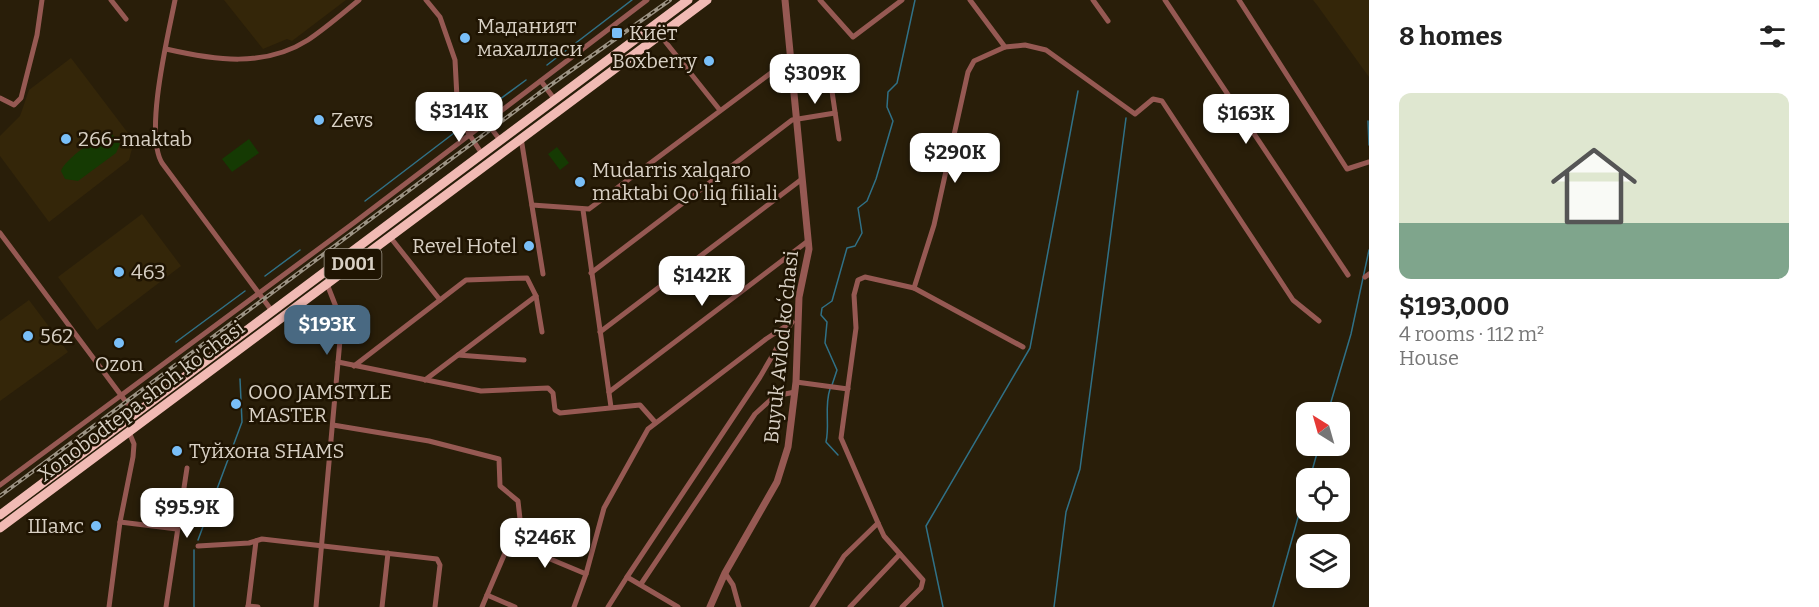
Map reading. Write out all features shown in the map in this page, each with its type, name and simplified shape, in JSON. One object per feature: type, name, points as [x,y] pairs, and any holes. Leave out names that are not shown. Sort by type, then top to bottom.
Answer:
[{"type":"highway","name":"Xonobodtepa shoh ko'chasi","points":[[0,515],[688,0]]},
{"type":"highway","name":"Xonobodtepa shoh ko'chasi","points":[[0,528],[706,0]]},
{"type":"highway","points":[[596,69],[602,78]]},
{"type":"highway","points":[[171,386],[178,395]]},
{"type":"street","points":[[0,98],[14,105],[21,98],[37,35],[42,0]]},
{"type":"street","points":[[111,0],[126,19]]},
{"type":"street","points":[[175,0],[154,129],[156,151],[272,311]]},
{"type":"street","points":[[166,49],[226,61],[283,52],[307,41],[359,0]]},
{"type":"street","points":[[426,0],[440,16],[455,60],[458,117],[468,136],[482,154]]},
{"type":"street","points":[[0,485],[487,123],[647,0]]},
{"type":"street","name":"Buyuk Avlod koʻchasi","points":[[710,607],[725,573],[781,473],[788,447],[795,392],[795,319],[809,249],[785,0]]},
{"type":"street","points":[[820,0],[850,37],[902,0]]},
{"type":"street","points":[[970,0],[1005,47]]},
{"type":"street","points":[[1093,0],[1108,21]]},
{"type":"street","points":[[1165,0],[1348,275]]},
{"type":"street","points":[[1239,0],[1347,169],[1369,162]]},
{"type":"street","points":[[660,35],[719,109]]},
{"type":"street","points":[[914,288],[934,225],[968,72],[974,61],[1005,47],[1025,45],[1046,50],[1135,114],[1153,99],[1162,100],[1293,300],[1319,321]]},
{"type":"street","points":[[532,205],[589,209],[719,109],[791,58]]},
{"type":"street","points":[[828,64],[839,139]]},
{"type":"street","points":[[540,81],[555,100]]},
{"type":"street","points":[[591,273],[797,119],[835,114]]},
{"type":"street","points":[[487,123],[500,140]]},
{"type":"street","points":[[521,138],[543,274]]},
{"type":"street","points":[[600,332],[802,179]]},
{"type":"street","points":[[583,210],[611,407]]},
{"type":"street","points":[[0,233],[135,414]]},
{"type":"street","points":[[390,237],[440,300]]},
{"type":"street","points":[[609,392],[808,240]]},
{"type":"street","points":[[902,607],[921,588],[924,580],[884,536],[841,438],[856,328],[854,295],[858,280],[865,277],[914,288],[1023,347]]},
{"type":"street","points":[[354,366],[466,280],[527,278],[536,296],[542,332]]},
{"type":"street","points":[[316,607],[340,324],[327,284]]},
{"type":"street","points":[[424,380],[536,296]]},
{"type":"street","points":[[574,607],[586,574],[604,508],[632,454],[655,422],[795,319]]},
{"type":"street","points":[[608,607],[760,377],[795,319]]},
{"type":"street","points":[[458,355],[524,360]]},
{"type":"street","points":[[338,362],[481,391],[550,389],[554,408],[560,413],[640,405],[655,422]]},
{"type":"street","points":[[796,382],[848,389]]},
{"type":"street","points":[[641,584],[755,414],[775,396],[795,392]]},
{"type":"street","points":[[333,425],[496,456],[501,463],[501,488],[518,501],[521,528],[482,607]]},
{"type":"street","points":[[109,607],[120,522],[133,457],[134,444],[129,432]]},
{"type":"street","points":[[166,607],[187,468]]},
{"type":"street","points":[[120,522],[177,529]]},
{"type":"street","points":[[812,607],[844,556],[878,523]]},
{"type":"street","points":[[198,546],[256,542],[262,539],[437,559],[440,562],[435,607]]},
{"type":"street","points":[[256,542],[248,606],[258,607]]},
{"type":"street","points":[[512,543],[586,574]]},
{"type":"street","points":[[382,607],[388,554]]},
{"type":"street","points":[[850,607],[900,554]]},
{"type":"street","points":[[725,573],[733,585],[739,607]]},
{"type":"street","points":[[627,577],[678,607]]},
{"type":"street","points":[[487,595],[515,607]]},
{"type":"shaded area","points":[[224,0],[346,0],[292,41],[287,39],[263,49]]},
{"type":"shaded area","points":[[1313,0],[1369,0],[1369,77],[1317,5]]},
{"type":"shaded area","name":"266-maktab","points":[[71,58],[134,141],[129,160],[49,222],[0,156],[0,136],[20,116],[29,90]]},
{"type":"shaded area","name":"463","points":[[142,214],[181,266],[97,330],[58,277]]},
{"type":"shaded area","name":"562","points":[[29,300],[68,352],[0,401],[0,321]]},
{"type":"green space","points":[[112,134],[120,144],[116,153],[78,181],[65,179],[61,171],[75,154],[91,142]]},
{"type":"green space","points":[[249,139],[259,153],[232,172],[222,159]]},
{"type":"green space","points":[[557,147],[569,163],[560,170],[548,154]]},
{"type":"waterway","points":[[547,65],[632,0]]},
{"type":"waterway","points":[[832,385],[837,370],[825,343],[827,322],[821,315],[822,308],[832,301],[847,248],[855,246],[862,233],[858,208],[867,201],[876,179],[893,121],[887,107],[888,92],[897,83],[915,0]]},
{"type":"waterway","points":[[492,105],[526,80]]},
{"type":"waterway","points":[[943,607],[926,526],[1030,348],[1078,91]]},
{"type":"waterway","points":[[1054,607],[1066,512],[1080,469],[1126,118]]},
{"type":"waterway","points":[[1368,121],[1369,145]]},
{"type":"waterway","points":[[365,201],[458,130]]},
{"type":"waterway","points":[[265,276],[300,250]]},
{"type":"waterway","points":[[1331,402],[1351,334],[1369,250]]},
{"type":"waterway","points":[[176,342],[245,291]]},
{"type":"waterway","points":[[198,540],[242,422],[240,379]]},
{"type":"waterway","points":[[830,389],[827,402],[826,442],[838,455]]},
{"type":"waterway","points":[[1313,468],[1316,456]]},
{"type":"waterway","points":[[1273,607],[1297,522]]},
{"type":"waterway","points":[[194,550],[194,607]]},
{"type":"railway","points":[[0,496],[538,94],[670,0]]},
{"type":"place","name":"Киёт","points":[[617,33]]},
{"type":"place","name":"Маданият махалласи","points":[[465,38]]},
{"type":"place","name":"Boxberry","points":[[709,61]]},
{"type":"place","name":"Zevs","points":[[319,120]]},
{"type":"place","name":"266-maktab","points":[[66,139]]},
{"type":"place","name":"Mudarris xalqaro maktabi Qo'liq filiali","points":[[580,182]]},
{"type":"place","name":"Revel Hotel","points":[[529,246]]},
{"type":"place","name":"463","points":[[119,272]]},
{"type":"place","name":"562","points":[[28,336]]},
{"type":"place","name":"Ozon","points":[[119,343]]},
{"type":"place","name":"OOO JAMSTYLE MASTER","points":[[236,404]]},
{"type":"place","name":"Туйхона SHAMS","points":[[177,451]]},
{"type":"place","name":"Шамс","points":[[96,526]]}]
